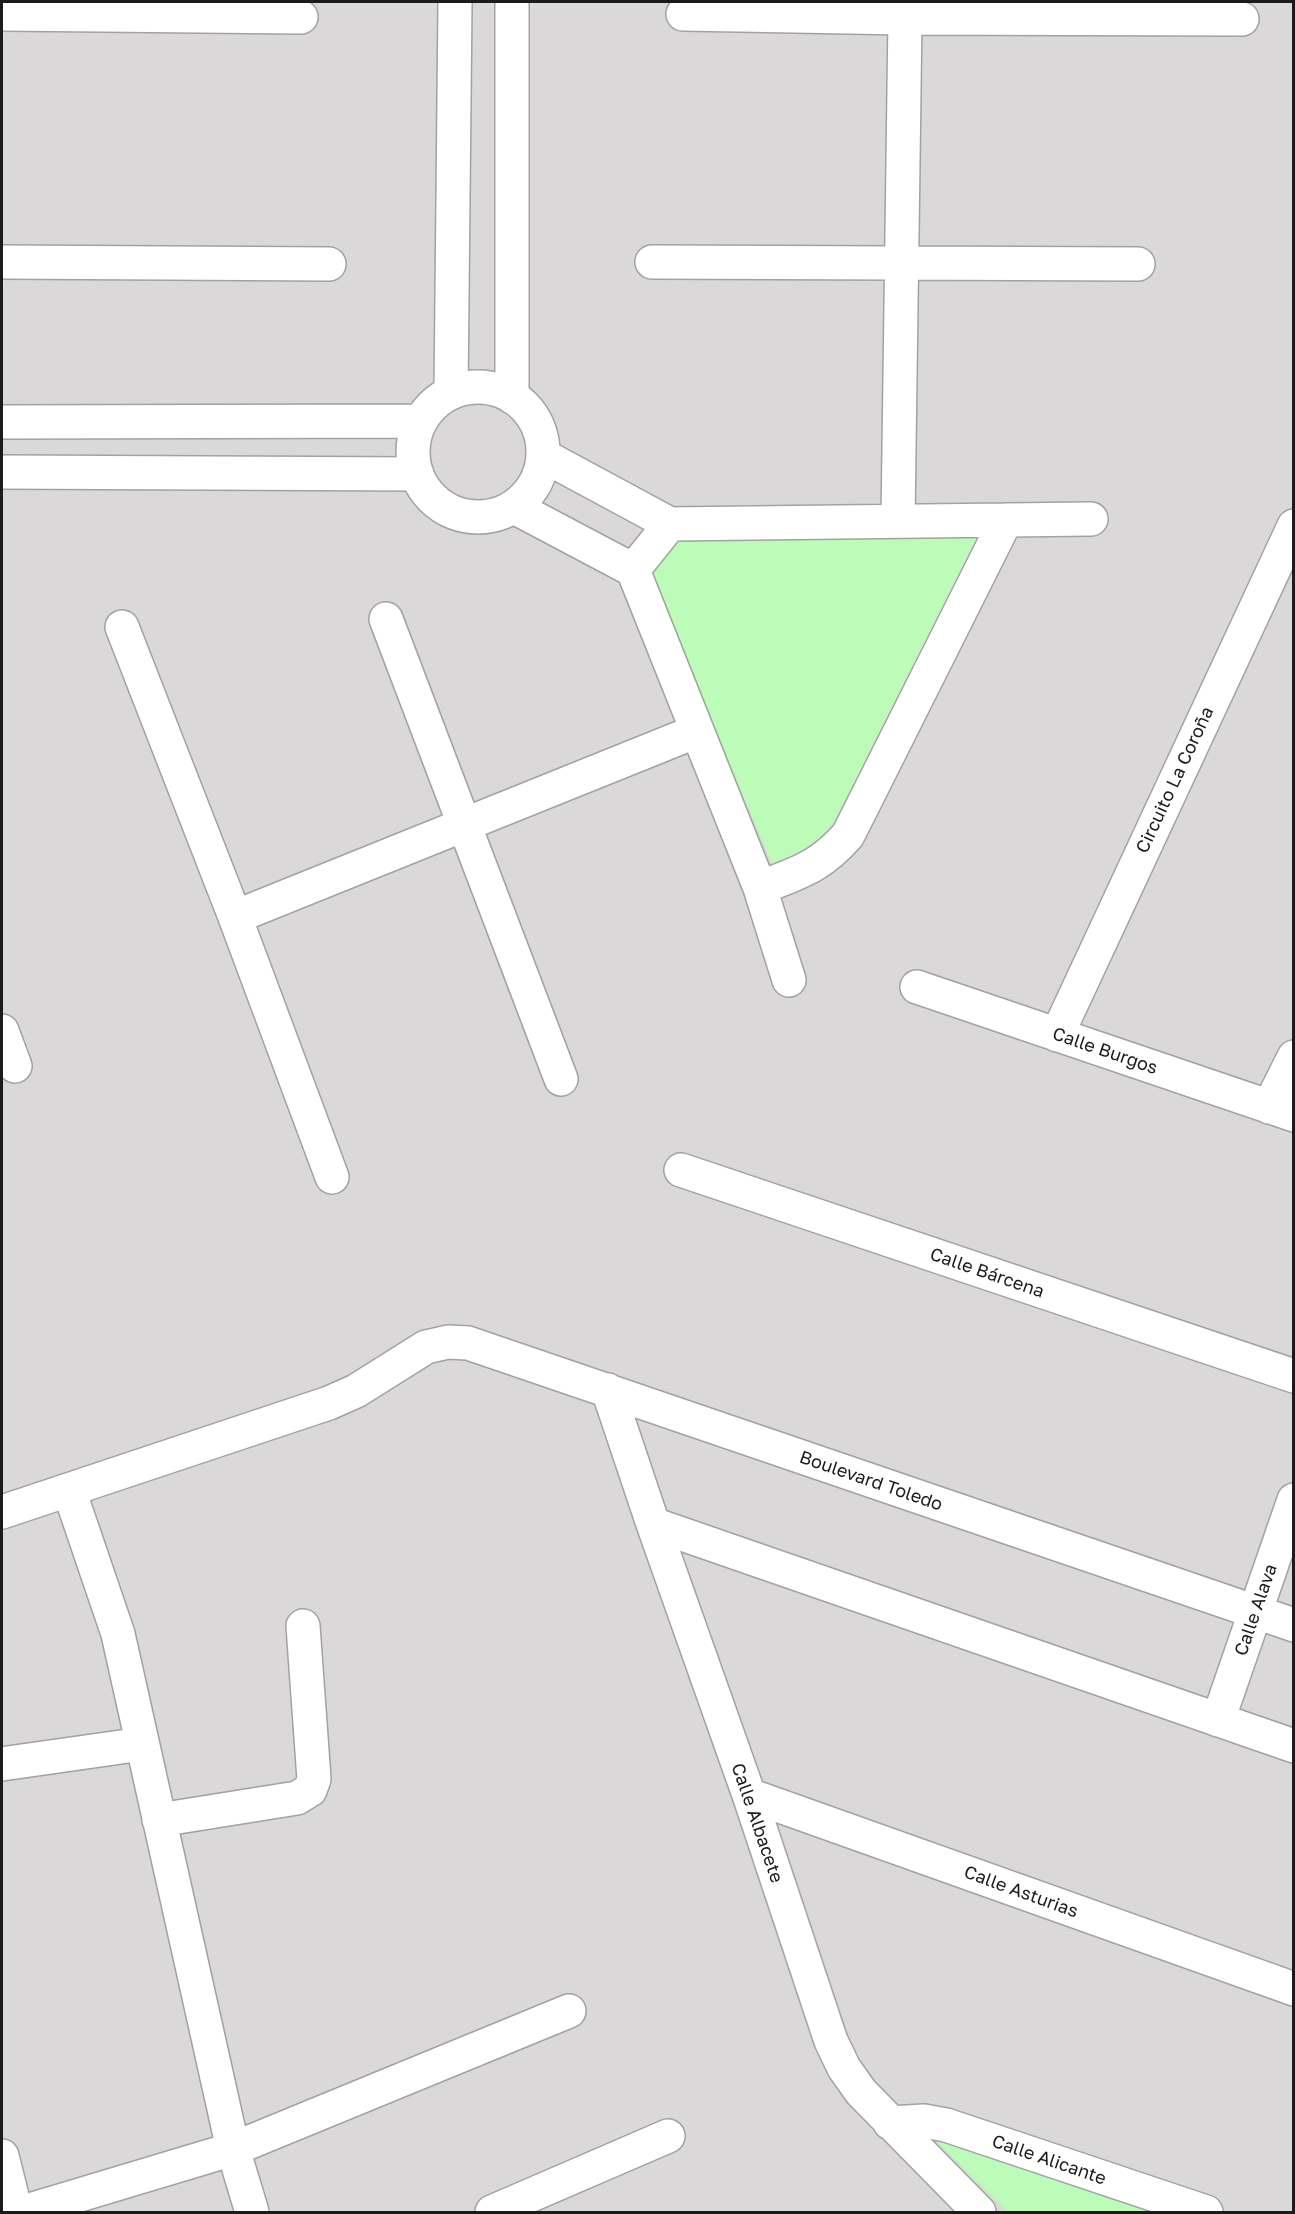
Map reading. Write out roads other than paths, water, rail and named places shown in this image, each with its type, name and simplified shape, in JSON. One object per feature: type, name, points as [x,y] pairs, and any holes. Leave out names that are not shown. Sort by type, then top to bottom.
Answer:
[{"type":"street","points":[[451,393],[455,2]]},
{"type":"street","points":[[512,2],[512,397]]},
{"type":"street","points":[[2,14],[301,17]]},
{"type":"street","points":[[683,14],[905,18],[1242,19]]},
{"type":"street","points":[[898,521],[905,18]]},
{"type":"street","points":[[2,262],[329,264]]},
{"type":"street","points":[[652,262],[1138,264]]},
{"type":"street","points":[[467,388],[498,390],[512,397],[526,408],[536,422],[542,439],[544,456],[539,476],[530,493],[514,507],[496,515],[477,517],[458,514],[440,505],[426,491],[417,474],[413,447],[422,421],[430,409],[451,393],[467,388]]},
{"type":"street","points":[[2,422],[422,421]]},
{"type":"street","points":[[544,456],[670,524],[1091,519]]},
{"type":"street","points":[[2,472],[417,474]]},
{"type":"street","points":[[514,507],[633,570],[760,888],[789,980]]},
{"type":"street","points":[[760,888],[811,868],[831,854],[848,835],[1006,520]]},
{"type":"street","points":[[633,570],[670,524]]},
{"type":"street","name":"Circuito La Coroña","points":[[1057,1035],[1293,526]]},
{"type":"street","points":[[386,619],[561,1080]]},
{"type":"street","points":[[122,627],[235,917],[332,1177]]},
{"type":"street","points":[[235,917],[697,731]]},
{"type":"street","name":"Calle Burgos","points":[[917,987],[1281,1111]]},
{"type":"street","points":[[2,1031],[15,1066]]},
{"type":"street","points":[[1281,1111],[1293,1057]]},
{"type":"street","name":"Calle Bárcena","points":[[681,1170],[1293,1376]]},
{"type":"street","name":"Boulevard Toledo","points":[[69,1490],[329,1403],[356,1391],[426,1347],[448,1342],[468,1343],[1293,1625]]},
{"type":"street","name":"Calle Albacete","points":[[608,1390],[831,2042],[844,2068],[861,2092],[979,2212]]},
{"type":"street","points":[[2,1512],[69,1490],[118,1634],[233,2149],[252,2212]]},
{"type":"street","name":"Calle Alava","points":[[1218,1720],[1293,1500]]},
{"type":"street","points":[[653,1524],[1293,1746]]},
{"type":"street","points":[[159,1820],[297,1798],[310,1790],[314,1779],[303,1626]]},
{"type":"street","points":[[2,1764],[142,1744]]},
{"type":"street","name":"Calle Asturias","points":[[748,1795],[1293,1989]]},
{"type":"street","points":[[23,2212],[233,2149],[569,2011]]},
{"type":"street","name":"Calle Alicante","points":[[890,2122],[924,2121],[946,2125],[1206,2212]]},
{"type":"street","points":[[492,2212],[668,2136]]},
{"type":"street","points":[[2,2156],[16,2212]]}]
